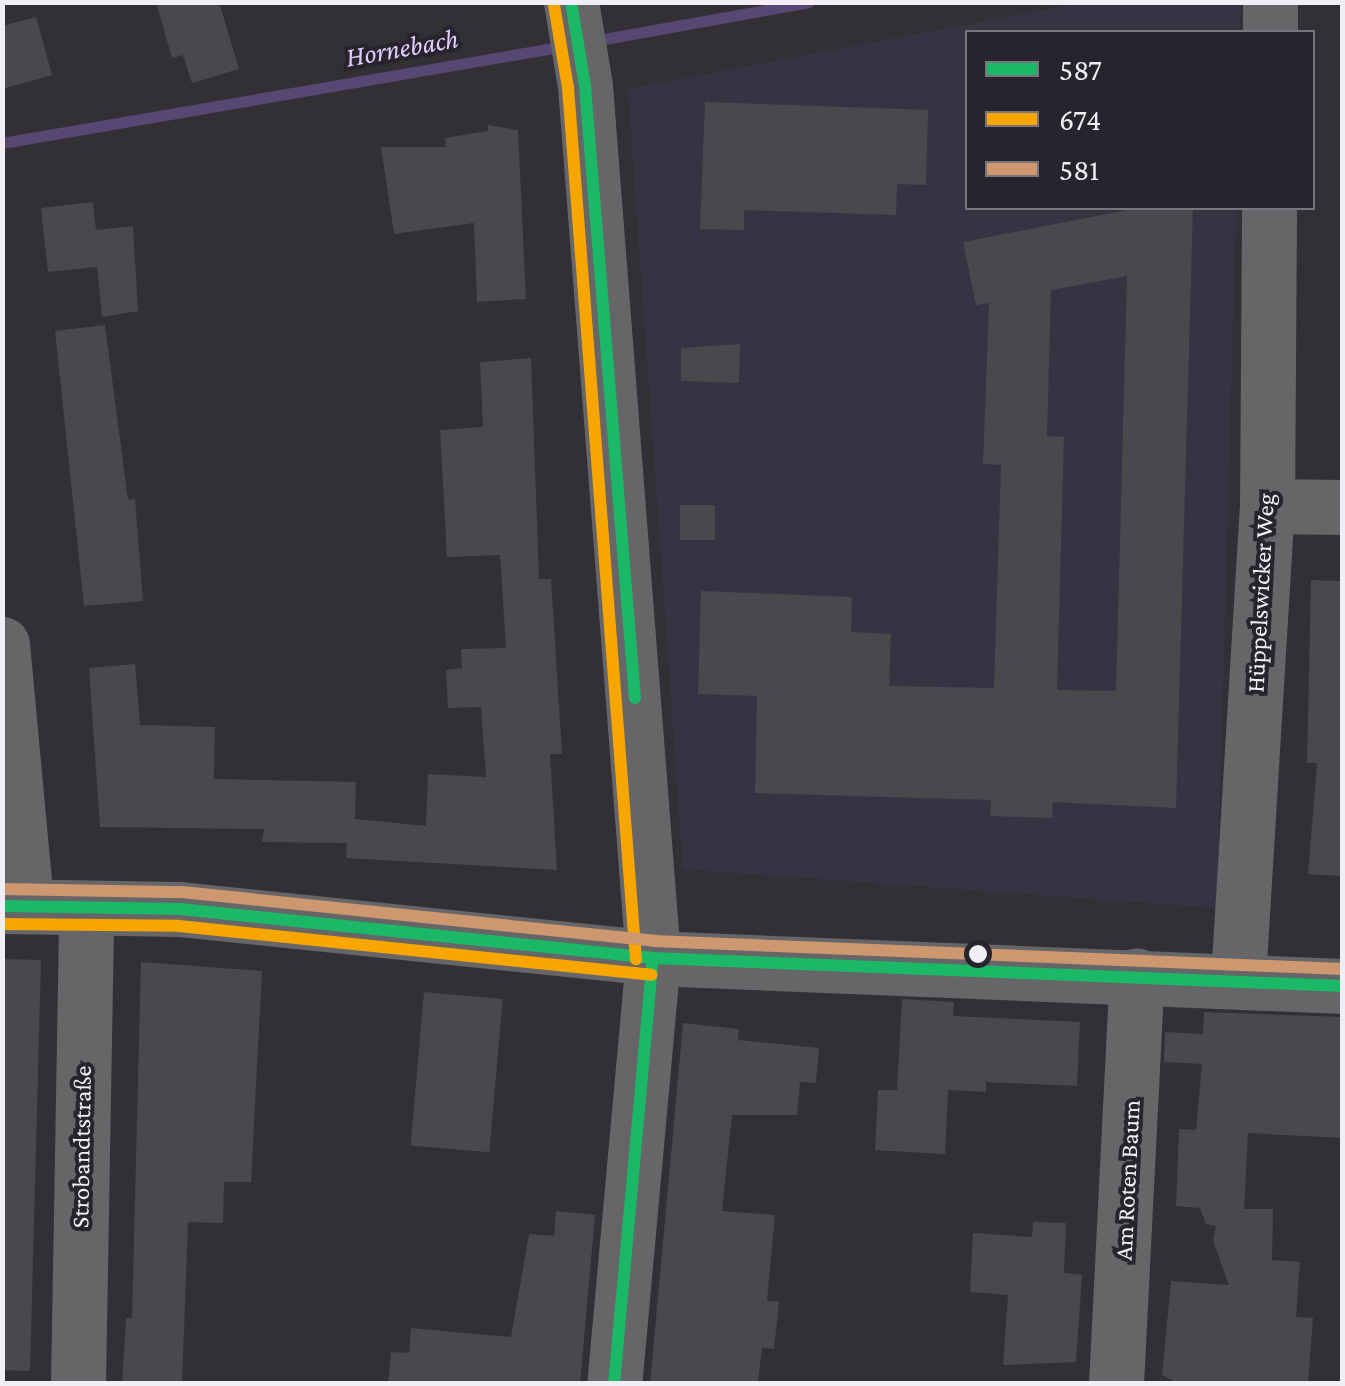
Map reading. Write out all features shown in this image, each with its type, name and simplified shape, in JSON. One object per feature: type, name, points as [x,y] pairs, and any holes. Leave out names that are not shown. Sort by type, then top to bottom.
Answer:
[{"type":"street","points":[[1270,2],[1270,30]]},
{"type":"street","points":[[572,8],[585,86],[654,958],[614,1384]]},
{"type":"street","name":"Hüppelswicker Weg","points":[[1238,978],[1267,506],[1269,210]]},
{"type":"street","points":[[1267,506],[1342,507]]},
{"type":"street","points":[[2,644],[14,906],[180,909],[654,958],[1238,978],[1342,986]]},
{"type":"street","name":"Strobandtstraße","points":[[78,1384],[86,910]]},
{"type":"street","name":"Am Roten Baum","points":[[1116,1384],[1137,976]]},
{"type":"shaded area","points":[[1080,3],[1241,3],[1240,30],[965,30],[965,210],[1236,210],[1217,908],[683,869],[628,89]]},
{"type":"building","points":[[156,2],[219,2],[239,69],[192,83],[183,55],[172,58]]},
{"type":"building","points":[[36,17],[52,75],[2,89],[2,26]]},
{"type":"building","points":[[705,102],[928,110],[926,185],[897,184],[896,215],[744,210],[744,230],[700,229]]},
{"type":"building","points":[[488,125],[518,130],[526,299],[477,302],[474,223],[394,234],[381,147],[446,147],[445,138],[488,131]]},
{"type":"building","points":[[93,202],[96,230],[133,226],[138,311],[102,317],[97,267],[48,272],[41,208]]},
{"type":"building","points":[[1127,210],[1193,210],[1176,808],[1053,802],[1052,818],[990,816],[991,800],[755,793],[757,696],[698,694],[701,591],[852,597],[851,632],[891,634],[889,686],[994,688],[1001,465],[983,464],[989,303],[976,305],[963,242]],"holes":[[[1127,276],[1116,691],[1057,690],[1064,437],[1047,436],[1051,290]]]},
{"type":"building","points":[[105,325],[128,500],[135,499],[143,601],[84,606],[55,331]]},
{"type":"building","points":[[740,344],[739,383],[681,381],[681,348]]},
{"type":"building","points":[[531,358],[539,579],[551,579],[562,754],[550,754],[557,870],[346,858],[347,843],[262,842],[264,829],[100,827],[89,668],[135,664],[140,725],[215,727],[214,779],[356,782],[355,819],[426,826],[428,774],[486,777],[481,707],[448,708],[446,670],[462,668],[461,649],[506,648],[500,555],[447,557],[440,430],[483,427],[480,362]]},
{"type":"building","points":[[680,505],[715,505],[715,540],[680,540]]},
{"type":"building","points":[[1311,580],[1342,581],[1342,876],[1308,874],[1317,763],[1307,763]]},
{"type":"building","points":[[2,959],[41,960],[30,1371],[2,1370]]},
{"type":"building","points":[[141,962],[262,971],[251,1182],[224,1182],[223,1223],[188,1222],[182,1384],[122,1384],[126,1318],[132,1318]]},
{"type":"building","points":[[424,992],[503,999],[489,1152],[411,1145]]},
{"type":"building","points":[[902,999],[954,1002],[953,1016],[1080,1022],[1077,1086],[986,1082],[986,1092],[948,1090],[945,1154],[875,1150],[878,1090],[897,1090]]},
{"type":"building","points":[[1204,1012],[1342,1017],[1342,1138],[1248,1133],[1244,1209],[1273,1209],[1272,1260],[1300,1262],[1296,1317],[1313,1318],[1308,1384],[1179,1384],[1162,1375],[1171,1281],[1229,1285],[1213,1241],[1216,1226],[1206,1224],[1200,1208],[1176,1206],[1179,1129],[1196,1130],[1202,1064],[1164,1062],[1165,1032],[1203,1034]]},
{"type":"building","points":[[683,1023],[739,1029],[738,1040],[819,1048],[816,1083],[800,1082],[797,1115],[732,1115],[722,1211],[775,1215],[767,1301],[779,1302],[774,1349],[762,1348],[758,1381],[650,1384]]},
{"type":"building","points":[[556,1211],[595,1215],[580,1384],[388,1384],[391,1352],[409,1353],[411,1328],[511,1337],[529,1234],[554,1236]]},
{"type":"building","points":[[1033,1222],[1066,1223],[1064,1273],[1082,1275],[1076,1362],[1003,1365],[1008,1295],[970,1292],[973,1233],[1032,1237]]},
{"type":"waterway","name":"Hornebach","points":[[593,41],[809,2]]},
{"type":"waterway","name":"Hornebach","points":[[2,143],[565,46]]},
{"type":"transit line","name":"587","points":[[571,2],[585,86],[635,698]]},
{"type":"transit line","name":"674","points":[[554,5],[568,88],[636,959]]},
{"type":"transit line","name":"581","points":[[2,889],[182,892],[654,941],[1342,969]]},
{"type":"transit line","name":"587","points":[[2,906],[180,909],[653,958],[1342,986]]},
{"type":"transit line","name":"674","points":[[2,924],[179,926],[651,975]]},
{"type":"transit line","name":"587","points":[[614,1384],[653,958]]}]
